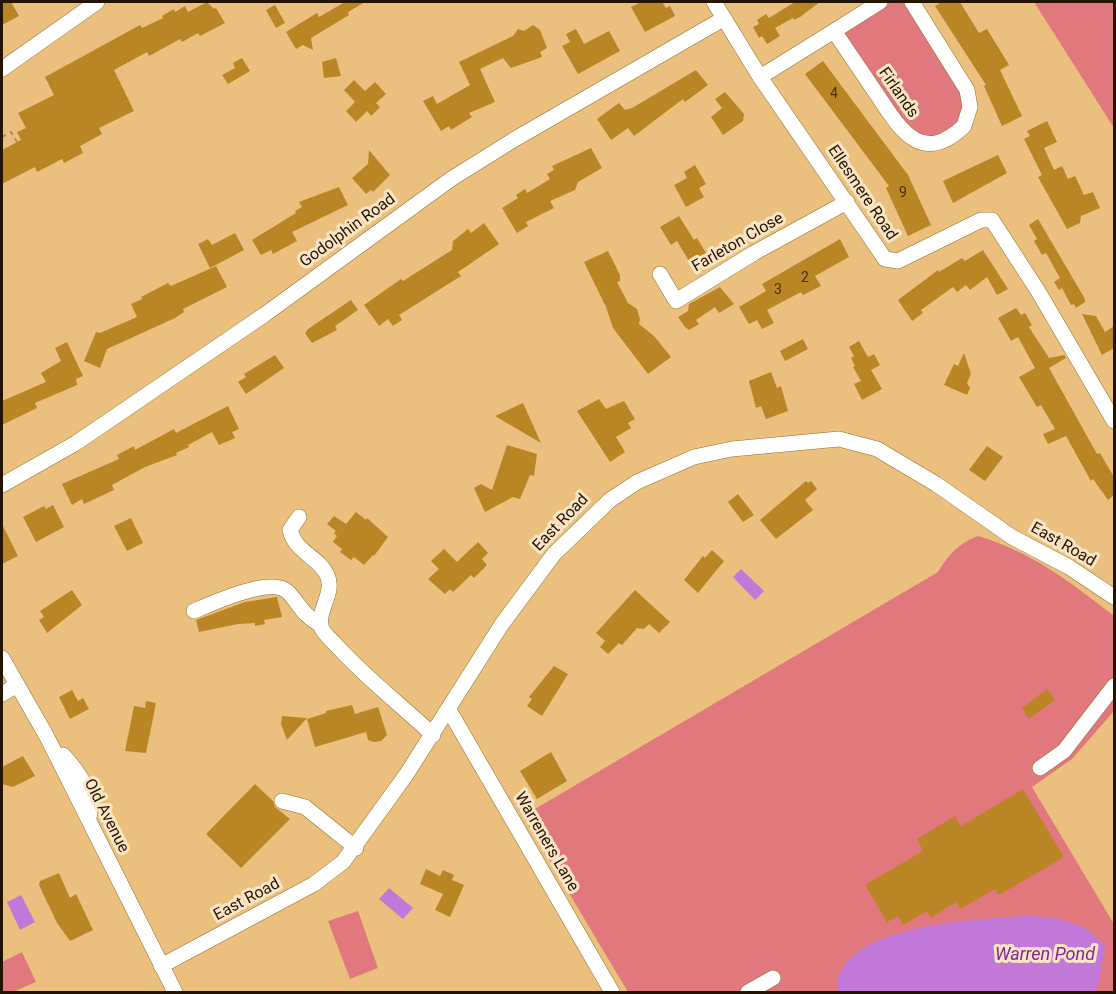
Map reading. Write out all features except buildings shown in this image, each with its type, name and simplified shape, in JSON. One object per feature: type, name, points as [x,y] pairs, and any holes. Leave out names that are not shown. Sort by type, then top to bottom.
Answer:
[{"type":"street","points":[[2,69],[97,2]]},
{"type":"street","name":"Ellesmere Road","points":[[714,2],[760,77],[885,259],[898,261],[981,220],[992,220],[1038,291],[1114,421]]},
{"type":"street","points":[[760,77],[880,2]]},
{"type":"street","name":"Firlands","points":[[834,31],[900,129],[916,141],[928,144],[940,143],[964,126],[970,99],[967,90],[912,2]]},
{"type":"street","name":"Godolphin Road","points":[[2,485],[76,443],[235,335],[443,184],[515,139],[723,19]]},
{"type":"street","name":"Farleton Close","points":[[660,274],[676,301],[754,253],[847,202]]},
{"type":"street","name":"East Road","points":[[162,966],[315,884],[343,862],[356,848],[433,735],[531,583],[589,518],[637,482],[694,457],[732,449],[838,439],[877,449],[1012,537],[1069,567],[1114,597]]},
{"type":"street","points":[[299,517],[290,530],[294,543],[327,574],[329,582],[321,625],[323,630],[350,660],[433,735]]},
{"type":"street","points":[[194,611],[235,595],[276,586],[288,593],[306,617],[321,625]]},
{"type":"street","name":"Old Avenue","points":[[2,658],[52,748],[175,993]]},
{"type":"street","points":[[2,694],[17,685]]},
{"type":"street","points":[[1040,768],[1064,751],[1114,686]]},
{"type":"street","name":"Warreners Lane","points":[[449,710],[612,993]]},
{"type":"street","points":[[282,801],[305,807],[356,848]]},
{"type":"street","points":[[748,993],[773,978]]},
{"type":"path","points":[[2,137],[11,132],[16,142]]},
{"type":"shaded area","points":[[880,2],[912,2],[967,90],[964,126],[917,141],[834,31]]},
{"type":"shaded area","points":[[1034,2],[1114,2],[1114,128]]},
{"type":"shaded area","points":[[978,536],[1015,550],[1050,569],[1114,616],[1114,711],[1072,759],[1032,787],[1114,924],[1114,992],[628,992],[523,816],[938,572],[955,550]]},
{"type":"shaded area","points":[[358,911],[378,968],[350,979],[328,921]]},
{"type":"shaded area","points":[[22,952],[36,982],[13,992],[2,992],[2,962]]},
{"type":"water","points":[[741,569],[764,591],[755,600],[733,577]]},
{"type":"water","points":[[389,888],[413,908],[403,919],[379,899]]},
{"type":"water","points":[[21,895],[35,922],[20,930],[7,902]]},
{"type":"water","name":"Warren Pond","points":[[1029,916],[1071,922],[1090,931],[1098,938],[1105,947],[1098,985],[1094,992],[837,992],[842,969],[859,951],[884,938],[914,929],[947,923]]}]
